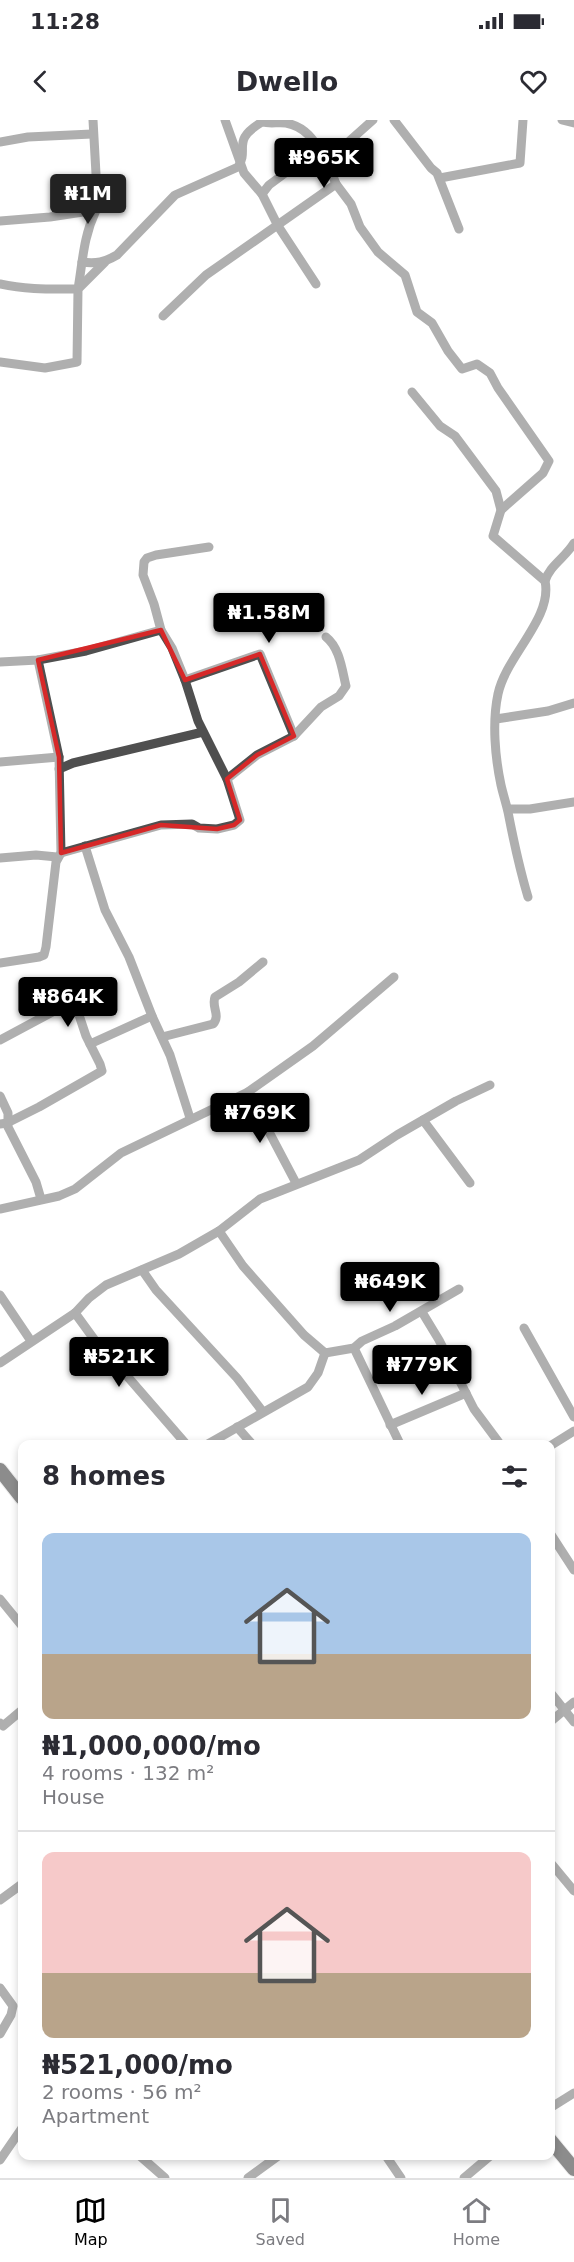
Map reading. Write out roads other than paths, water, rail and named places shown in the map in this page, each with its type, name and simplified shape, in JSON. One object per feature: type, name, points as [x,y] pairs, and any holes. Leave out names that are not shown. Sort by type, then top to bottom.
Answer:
[{"type":"main road","points":[[0,1470],[18,1493]]},
{"type":"main road","points":[[555,2146],[574,2169]]},
{"type":"street","points":[[0,362],[45,368],[77,362],[78,289],[87,228],[96,210],[93,120]]},
{"type":"street","points":[[225,120],[244,173],[262,194],[278,226],[316,284]]},
{"type":"street","points":[[327,161],[373,120]]},
{"type":"street","points":[[394,120],[440,178],[459,229]]},
{"type":"street","points":[[440,178],[520,163],[523,120]]},
{"type":"street","points":[[562,120],[574,123]]},
{"type":"street","points":[[82,262],[94,264],[117,255],[175,195],[238,167],[241,162],[241,144],[249,129],[262,122],[273,124],[283,122],[298,126],[312,137],[319,148],[336,184],[351,204],[360,227],[378,252],[405,274],[417,312],[432,323],[448,351],[462,369],[477,364],[490,373],[549,461],[543,473],[501,510]]},
{"type":"street","points":[[0,142],[28,137],[92,134]]},
{"type":"street","points":[[262,194],[269,185],[319,148]]},
{"type":"street","points":[[163,316],[206,274],[336,184]]},
{"type":"street","points":[[0,221],[50,218],[96,210]]},
{"type":"street","points":[[0,284],[51,291],[64,288],[78,289],[106,261]]},
{"type":"street","points":[[412,392],[440,426],[454,436],[496,491],[501,510],[494,536],[545,582]]},
{"type":"street","points":[[528,897],[516,859],[508,809],[500,782],[496,719],[498,691],[505,674],[544,605],[545,582],[553,565],[565,558],[574,543]]},
{"type":"street","points":[[0,858],[59,855],[161,825],[192,824],[199,828],[217,829],[234,825],[240,820],[227,779],[203,732],[185,680],[162,630],[143,575],[144,562],[156,555],[209,547]]},
{"type":"street","points":[[0,662],[38,660],[86,651],[162,630]]},
{"type":"street","points":[[227,779],[257,755],[294,736],[321,707],[339,696],[346,686],[339,658],[332,642],[326,637]]},
{"type":"street","points":[[185,680],[260,654],[294,736]]},
{"type":"street","points":[[0,963],[44,955],[59,855],[59,757],[38,660]]},
{"type":"street","points":[[496,719],[548,711],[574,703]]},
{"type":"street","points":[[59,769],[73,763],[203,732]]},
{"type":"street","points":[[0,762],[59,757]]},
{"type":"street","points":[[508,809],[530,809],[574,802]]},
{"type":"street","points":[[85,846],[105,910],[129,957],[162,1037],[190,1118]]},
{"type":"street","points":[[162,1037],[213,1024],[217,1020],[213,1006],[215,997],[239,982],[263,962]]},
{"type":"street","points":[[0,1209],[59,1196],[75,1189],[121,1152],[248,1092],[313,1046],[394,977]]},
{"type":"street","points":[[4,1123],[101,1072],[101,1066],[73,1001],[68,982]]},
{"type":"street","points":[[0,1040],[73,1001]]},
{"type":"street","points":[[90,1044],[152,1016]]},
{"type":"street","points":[[0,1363],[75,1313],[105,1285],[179,1254],[219,1231],[260,1199],[359,1160],[423,1120],[490,1085]]},
{"type":"street","points":[[248,1092],[296,1183]]},
{"type":"street","points":[[0,1096],[8,1113],[4,1123]]},
{"type":"street","points":[[423,1120],[470,1183]]},
{"type":"street","points":[[4,1123],[36,1182],[41,1199]]},
{"type":"street","points":[[219,1231],[243,1266],[304,1335],[324,1353]]},
{"type":"street","points":[[142,1270],[156,1290],[237,1378],[264,1412]]},
{"type":"street","points":[[324,1353],[354,1348],[362,1341],[422,1312],[459,1289]]},
{"type":"street","points":[[0,1295],[31,1341]]},
{"type":"street","points":[[422,1312],[474,1409],[497,1440]]},
{"type":"street","points":[[75,1313],[107,1357],[128,1376],[183,1440]]},
{"type":"street","points":[[524,1328],[574,1417]]},
{"type":"street","points":[[354,1348],[398,1440]]},
{"type":"street","points":[[215,1440],[308,1387],[318,1373],[324,1353]]},
{"type":"street","points":[[390,1425],[466,1393]]},
{"type":"street","points":[[237,1427],[248,1440]]},
{"type":"street","points":[[555,1443],[574,1431]]},
{"type":"street","points":[[555,1541],[574,1570]]},
{"type":"street","points":[[0,1599],[18,1621]]},
{"type":"street","points":[[555,1699],[574,1722]]},
{"type":"street","points":[[555,1718],[574,1702]]},
{"type":"street","points":[[1,1726],[18,1713]]},
{"type":"street","points":[[555,1868],[574,1891]]},
{"type":"street","points":[[0,1900],[18,1887]]},
{"type":"street","points":[[0,1988],[14,2006],[0,2034]]},
{"type":"street","points":[[555,2105],[574,2092]]},
{"type":"street","points":[[0,2160],[18,2134]]},
{"type":"street","points":[[145,2160],[165,2178]]},
{"type":"street","points":[[248,2178],[273,2160]]},
{"type":"street","points":[[389,2160],[401,2178]]},
{"type":"street","points":[[465,2178],[485,2160]]}]
